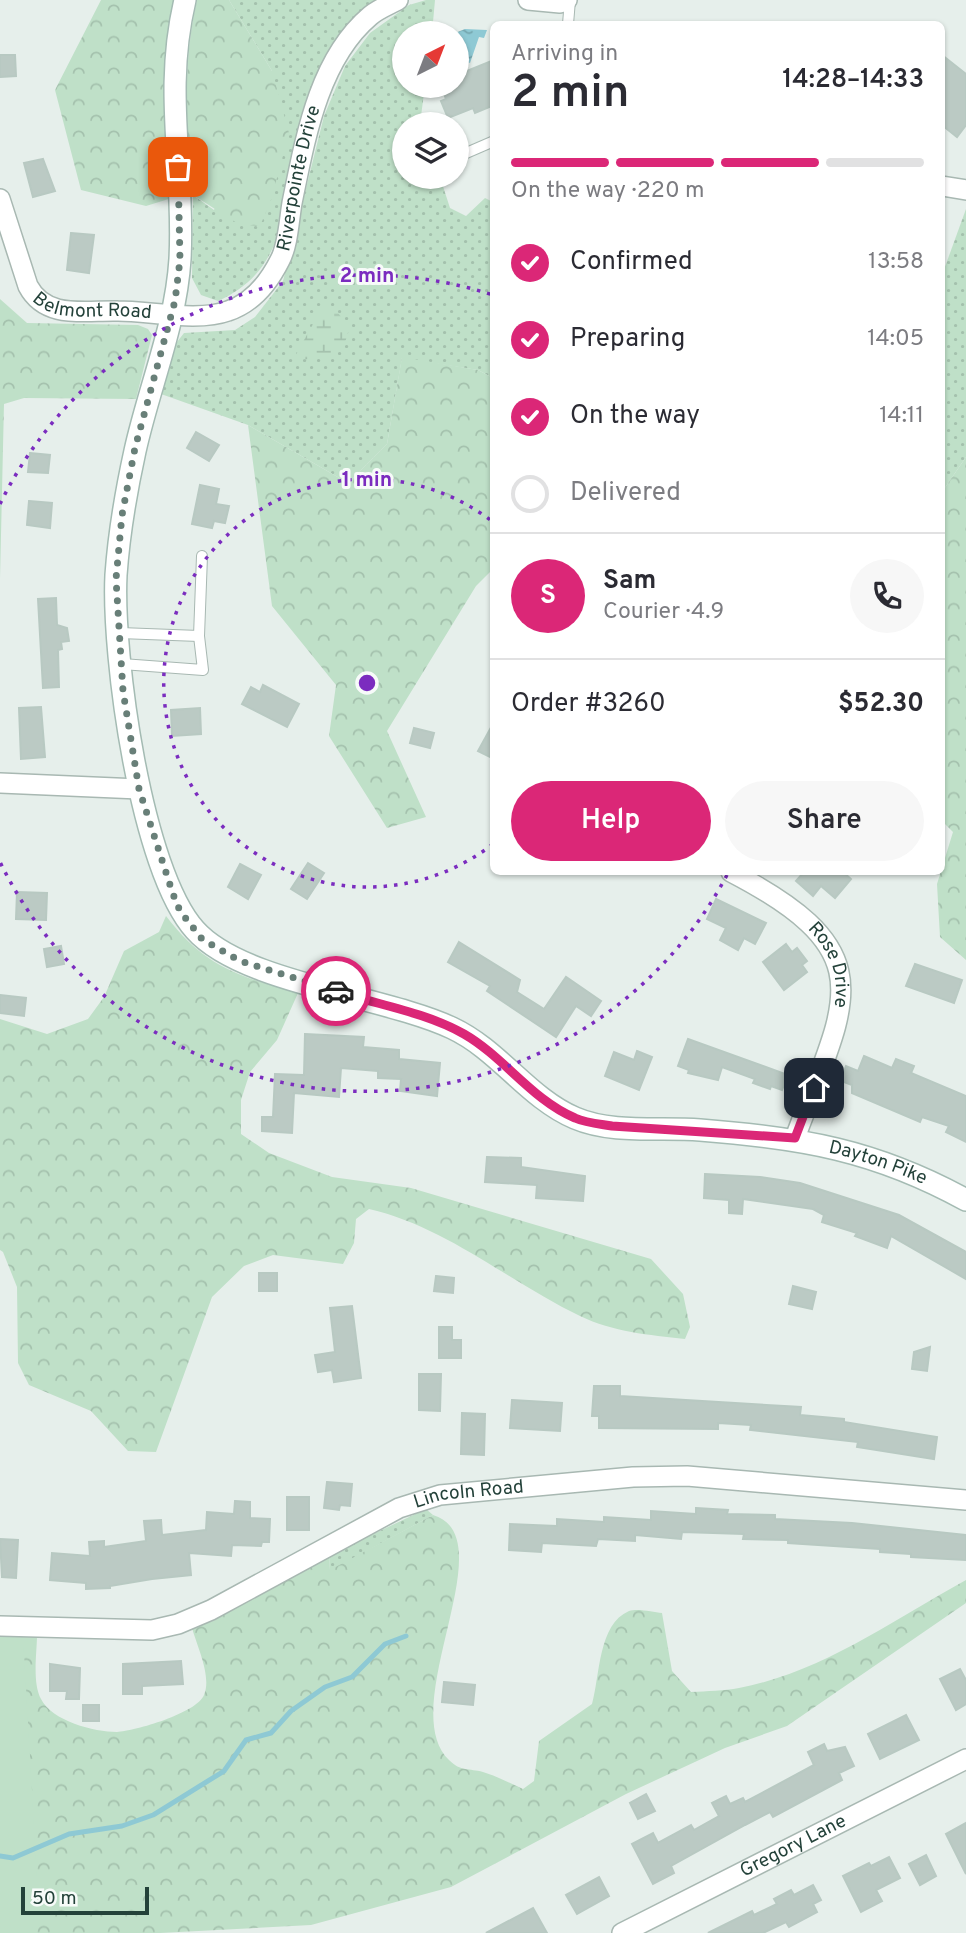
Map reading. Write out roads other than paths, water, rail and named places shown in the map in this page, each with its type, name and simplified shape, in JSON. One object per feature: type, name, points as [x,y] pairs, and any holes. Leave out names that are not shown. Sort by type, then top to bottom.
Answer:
[{"type":"street","name":"Dayton Pike","points":[[185,0],[177,35],[173,107],[181,205],[180,260],[173,313],[135,448],[122,515],[116,579],[129,734],[139,789],[158,854],[180,911],[202,939],[240,961],[448,1026],[466,1035],[541,1096],[574,1118],[612,1126],[795,1138],[863,1154],[918,1174],[966,1200]]},
{"type":"street","name":"Riverpointe Drive","points":[[173,313],[210,315],[228,312],[247,302],[261,288],[281,258],[317,101],[330,73],[354,33],[372,14],[398,0]]},
{"type":"street","points":[[528,0],[560,3],[568,0]]},
{"type":"street","points":[[945,186],[966,190]]},
{"type":"street","name":"Belmont Road","points":[[0,200],[28,286],[40,303],[74,312],[173,313]]},
{"type":"street","points":[[0,783],[139,789]]},
{"type":"street","name":"Rose Drive","points":[[737,875],[776,895],[813,926],[836,958],[842,976],[843,995],[839,1017],[795,1138]]},
{"type":"street","name":"Lincoln Road","points":[[0,1626],[152,1630],[177,1624],[211,1610],[399,1508],[440,1496],[633,1477],[687,1476],[966,1500]]},
{"type":"street","name":"Gregory Lane","points":[[622,1933],[966,1759]]},
{"type":"lane","points":[[568,0],[568,21]]},
{"type":"lane","points":[[469,152],[490,143]]},
{"type":"lane","points":[[122,664],[203,670],[199,636],[202,556]]},
{"type":"lane","points":[[120,633],[199,636]]},
{"type":"water","points":[[469,29],[487,30],[484,38],[479,37],[470,63]]},
{"type":"waterway","points":[[0,1856],[13,1858],[69,1834],[122,1826],[153,1815],[224,1771],[246,1740],[271,1733],[291,1711],[325,1687],[352,1677],[385,1644],[406,1636]]}]
